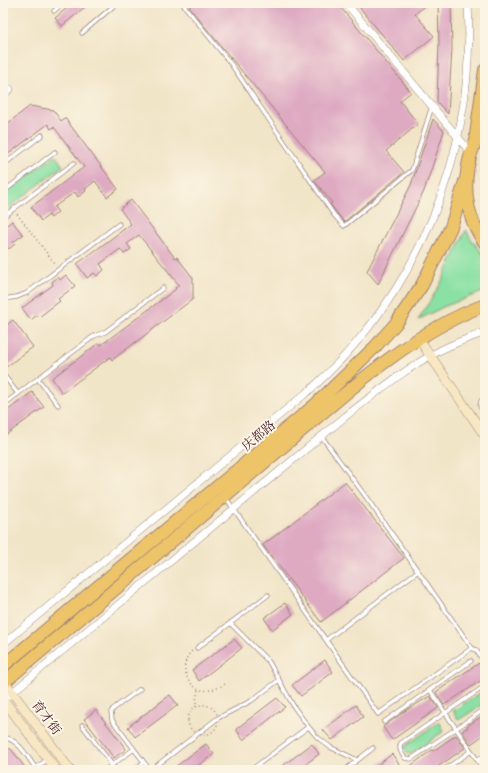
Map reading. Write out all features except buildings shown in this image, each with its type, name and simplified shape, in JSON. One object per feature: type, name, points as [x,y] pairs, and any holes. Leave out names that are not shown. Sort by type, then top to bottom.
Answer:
[{"type":"highway","points":[[475,142],[485,70]]},
{"type":"highway","points":[[485,125],[475,142],[466,175],[469,209],[477,230],[485,243]]},
{"type":"highway","name":"庆都路","points":[[3,666],[316,404],[375,347],[414,298],[428,274],[451,227],[466,175]]},
{"type":"highway","name":"庆都路","points":[[3,682],[364,379],[419,339],[444,323],[485,305]]},
{"type":"street","points":[[346,3],[471,153]]},
{"type":"street","points":[[3,644],[277,418],[323,378],[345,356],[386,305],[410,265],[427,232],[437,207],[458,138],[465,102],[467,76],[469,37],[468,3]]},
{"type":"street","points":[[3,95],[10,89]]},
{"type":"street","points":[[3,699],[401,374],[451,345],[485,332]]},
{"type":"street","points":[[419,339],[485,436]]},
{"type":"street","name":"育才街","points":[[3,682],[70,770]]},
{"type":"street","name":"育才街","points":[[3,699],[56,770]]},
{"type":"lane","points":[[54,11],[63,3]]},
{"type":"lane","points":[[82,33],[117,3]]},
{"type":"lane","points":[[182,3],[231,64],[334,215],[344,226],[412,170],[432,106]]},
{"type":"lane","points":[[3,165],[42,135]]},
{"type":"lane","points":[[3,192],[55,152]]},
{"type":"lane","points":[[3,217],[74,163]]},
{"type":"lane","points":[[3,299],[17,297],[27,293],[119,224]]},
{"type":"lane","points":[[3,405],[94,336],[104,332],[163,288]]},
{"type":"lane","points":[[3,374],[18,394]]},
{"type":"lane","points":[[38,379],[58,405]]},
{"type":"lane","points":[[485,396],[481,400],[480,406],[485,416]]},
{"type":"lane","points":[[322,437],[472,648],[476,650],[485,663]]},
{"type":"lane","points":[[225,496],[378,714],[472,648]]},
{"type":"lane","points":[[326,640],[418,571]]},
{"type":"lane","points":[[197,648],[268,595]]},
{"type":"lane","points":[[230,623],[269,662],[294,707],[308,727],[330,747],[357,760]]},
{"type":"lane","points":[[384,722],[471,661]]},
{"type":"lane","points":[[140,689],[114,708],[111,712],[112,720],[151,770],[218,718],[251,701],[279,680]]},
{"type":"lane","points":[[485,686],[401,743],[400,749],[403,755],[405,758],[412,759],[485,709]]},
{"type":"lane","points":[[430,690],[484,770]]},
{"type":"lane","points":[[82,725],[116,770]]},
{"type":"lane","points":[[251,770],[308,727]]},
{"type":"lane","points":[[3,737],[11,739],[18,744],[35,769],[48,759]]},
{"type":"lane","points":[[105,770],[134,748]]},
{"type":"lane","points":[[345,770],[373,748]]},
{"type":"lane","points":[[444,770],[471,751]]},
{"type":"lane","points":[[478,760],[485,755]]},
{"type":"lane","points":[[134,770],[144,762]]},
{"type":"path","points":[[13,209],[59,269]]},
{"type":"path","points":[[197,648],[190,653],[185,661],[185,672],[189,682],[198,688],[210,690],[225,684]]},
{"type":"path","points":[[196,707],[198,688]]},
{"type":"path","points":[[202,705],[210,706],[216,711],[218,718],[218,725],[212,732],[204,736],[191,730],[188,721],[190,713],[196,707],[202,705]]},
{"type":"green space","points":[[55,155],[63,166],[3,212],[3,195]]},
{"type":"green space","points":[[466,230],[485,257],[485,291],[443,307],[418,320],[440,285]]},
{"type":"green space","points":[[485,690],[485,703],[458,719],[454,713],[454,710]]},
{"type":"green space","points":[[440,723],[444,731],[411,754],[408,754],[404,748],[405,746]]}]
